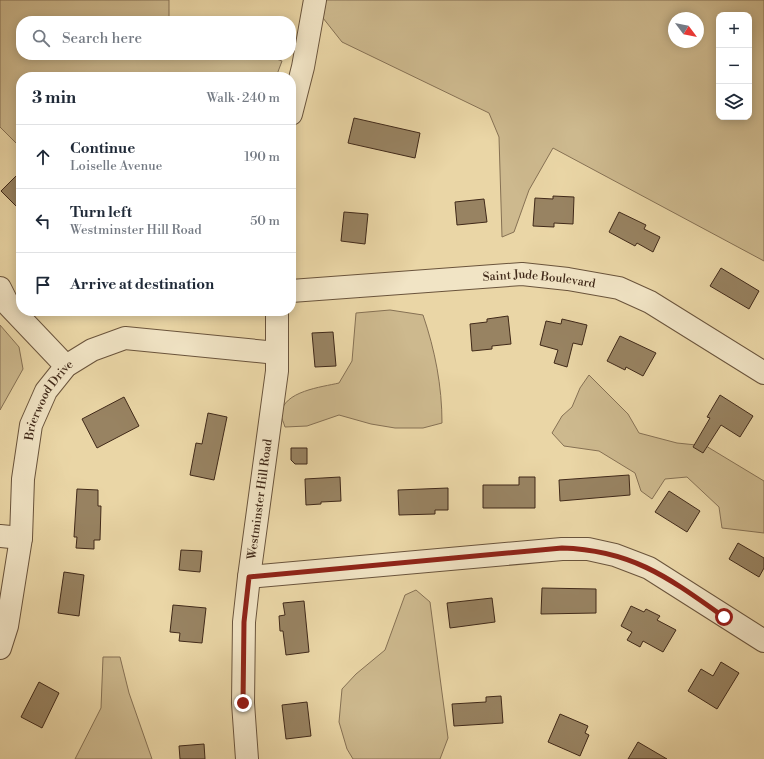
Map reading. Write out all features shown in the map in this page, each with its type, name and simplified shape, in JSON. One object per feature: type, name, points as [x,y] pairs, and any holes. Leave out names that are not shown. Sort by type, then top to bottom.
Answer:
[{"type":"street","points":[[296,94],[303,67],[315,0]]},
{"type":"street","name":"Saint Jude Boulevard","points":[[296,291],[522,274],[568,279],[619,288],[637,295],[764,373]]},
{"type":"street","points":[[0,288],[9,306],[16,313]]},
{"type":"street","points":[[18,316],[66,366]]},
{"type":"street","name":"Westminster Hill Road","points":[[247,759],[243,703],[244,622],[277,371],[277,316]]},
{"type":"street","name":"Brierwood Drive","points":[[0,648],[7,626],[10,537],[23,479],[31,425],[46,391],[66,366],[92,350],[125,338],[277,353]]},
{"type":"street","points":[[249,577],[562,548],[588,549],[621,557],[649,568],[764,641]]},
{"type":"shaded area","points":[[0,0],[169,0],[169,16],[16,16],[16,60],[282,61],[278,72],[16,72],[16,143],[0,127]]},
{"type":"shaded area","points":[[326,0],[764,0],[764,261],[553,148],[529,190],[514,232],[502,237],[499,137],[489,113],[342,42],[323,18]]},
{"type":"shaded area","points":[[390,310],[423,315],[437,368],[441,395],[442,423],[423,428],[395,428],[371,424],[339,415],[307,426],[285,427],[281,414],[283,406],[289,400],[304,391],[339,383],[352,361],[356,313]]},
{"type":"shaded area","points":[[0,325],[19,347],[23,369],[0,410]]},
{"type":"shaded area","points":[[589,375],[628,414],[639,433],[677,443],[706,446],[764,481],[764,533],[722,528],[719,507],[687,477],[665,479],[652,499],[641,491],[635,473],[599,451],[564,446],[552,433],[562,416],[572,407],[580,388]]},
{"type":"shaded area","points":[[416,590],[430,602],[448,738],[440,759],[353,759],[347,749],[339,722],[342,689],[356,674],[385,650],[405,595]]},
{"type":"shaded area","points":[[103,657],[120,657],[129,693],[152,759],[75,759],[101,708]]},
{"type":"building","points":[[354,118],[420,133],[415,158],[348,143]]},
{"type":"building","points":[[16,176],[16,206],[1,191]]},
{"type":"building","points":[[553,196],[574,197],[573,224],[554,223],[554,227],[533,226],[535,198],[553,199]]},
{"type":"building","points":[[484,199],[487,222],[457,225],[455,202]]},
{"type":"building","points":[[344,212],[368,214],[365,244],[341,241]]},
{"type":"building","points":[[619,212],[646,225],[644,229],[660,237],[653,252],[637,243],[635,246],[609,232]]},
{"type":"building","points":[[721,268],[759,291],[749,309],[710,286]]},
{"type":"building","points":[[508,316],[511,344],[492,346],[492,349],[472,351],[470,324],[487,322],[487,319]]},
{"type":"building","points":[[562,319],[587,325],[582,345],[573,343],[567,367],[554,363],[558,350],[540,345],[546,321],[561,324]]},
{"type":"building","points":[[333,332],[336,366],[315,367],[312,333]]},
{"type":"building","points":[[620,336],[656,353],[643,376],[626,367],[625,370],[607,361]]},
{"type":"building","points":[[720,395],[753,416],[740,437],[721,425],[703,453],[693,447],[710,418],[707,417]]},
{"type":"building","points":[[124,397],[139,426],[97,448],[82,419]]},
{"type":"building","points":[[208,413],[227,417],[214,480],[190,475],[196,443],[202,444]]},
{"type":"building","points":[[291,448],[307,448],[307,464],[295,464],[291,460]]},
{"type":"building","points":[[629,475],[630,495],[560,501],[559,480]]},
{"type":"building","points":[[340,477],[341,501],[321,502],[321,504],[306,505],[305,479]]},
{"type":"building","points":[[519,477],[535,477],[535,508],[483,508],[483,485],[519,485]]},
{"type":"building","points":[[448,488],[448,510],[435,510],[435,514],[399,515],[398,490]]},
{"type":"building","points":[[77,489],[98,490],[98,506],[101,506],[100,540],[94,540],[94,549],[76,548],[77,537],[74,537]]},
{"type":"building","points":[[669,491],[700,511],[687,532],[655,512]]},
{"type":"building","points":[[738,543],[764,558],[764,568],[759,577],[729,559]]},
{"type":"building","points":[[181,550],[202,551],[200,572],[179,570]]},
{"type":"building","points":[[64,572],[84,575],[79,616],[58,613]]},
{"type":"building","points":[[542,588],[596,589],[596,613],[541,614]]},
{"type":"building","points":[[492,598],[495,622],[450,628],[447,603]]},
{"type":"building","points":[[304,601],[309,652],[286,655],[283,631],[280,631],[279,616],[285,615],[283,603]]},
{"type":"building","points":[[173,605],[206,608],[202,643],[179,641],[180,633],[170,632]]},
{"type":"building","points":[[631,606],[644,612],[646,609],[660,616],[657,620],[676,630],[663,652],[643,641],[640,647],[627,640],[632,632],[621,626]]},
{"type":"building","points":[[721,662],[739,673],[717,709],[688,691],[701,669],[713,676]]},
{"type":"building","points":[[39,682],[59,693],[42,728],[21,717]]},
{"type":"building","points":[[501,696],[503,723],[454,726],[452,704],[486,702],[486,697]]},
{"type":"building","points":[[307,702],[311,736],[286,739],[282,705]]},
{"type":"building","points":[[560,714],[588,726],[585,733],[589,735],[580,756],[548,742]]},
{"type":"building","points":[[638,742],[667,759],[628,759]]},
{"type":"building","points":[[204,744],[205,759],[180,759],[179,746]]},
{"type":"route","points":[[243,703],[244,622],[249,577],[562,548],[588,549],[632,560],[649,568],[691,594],[724,617]]}]
